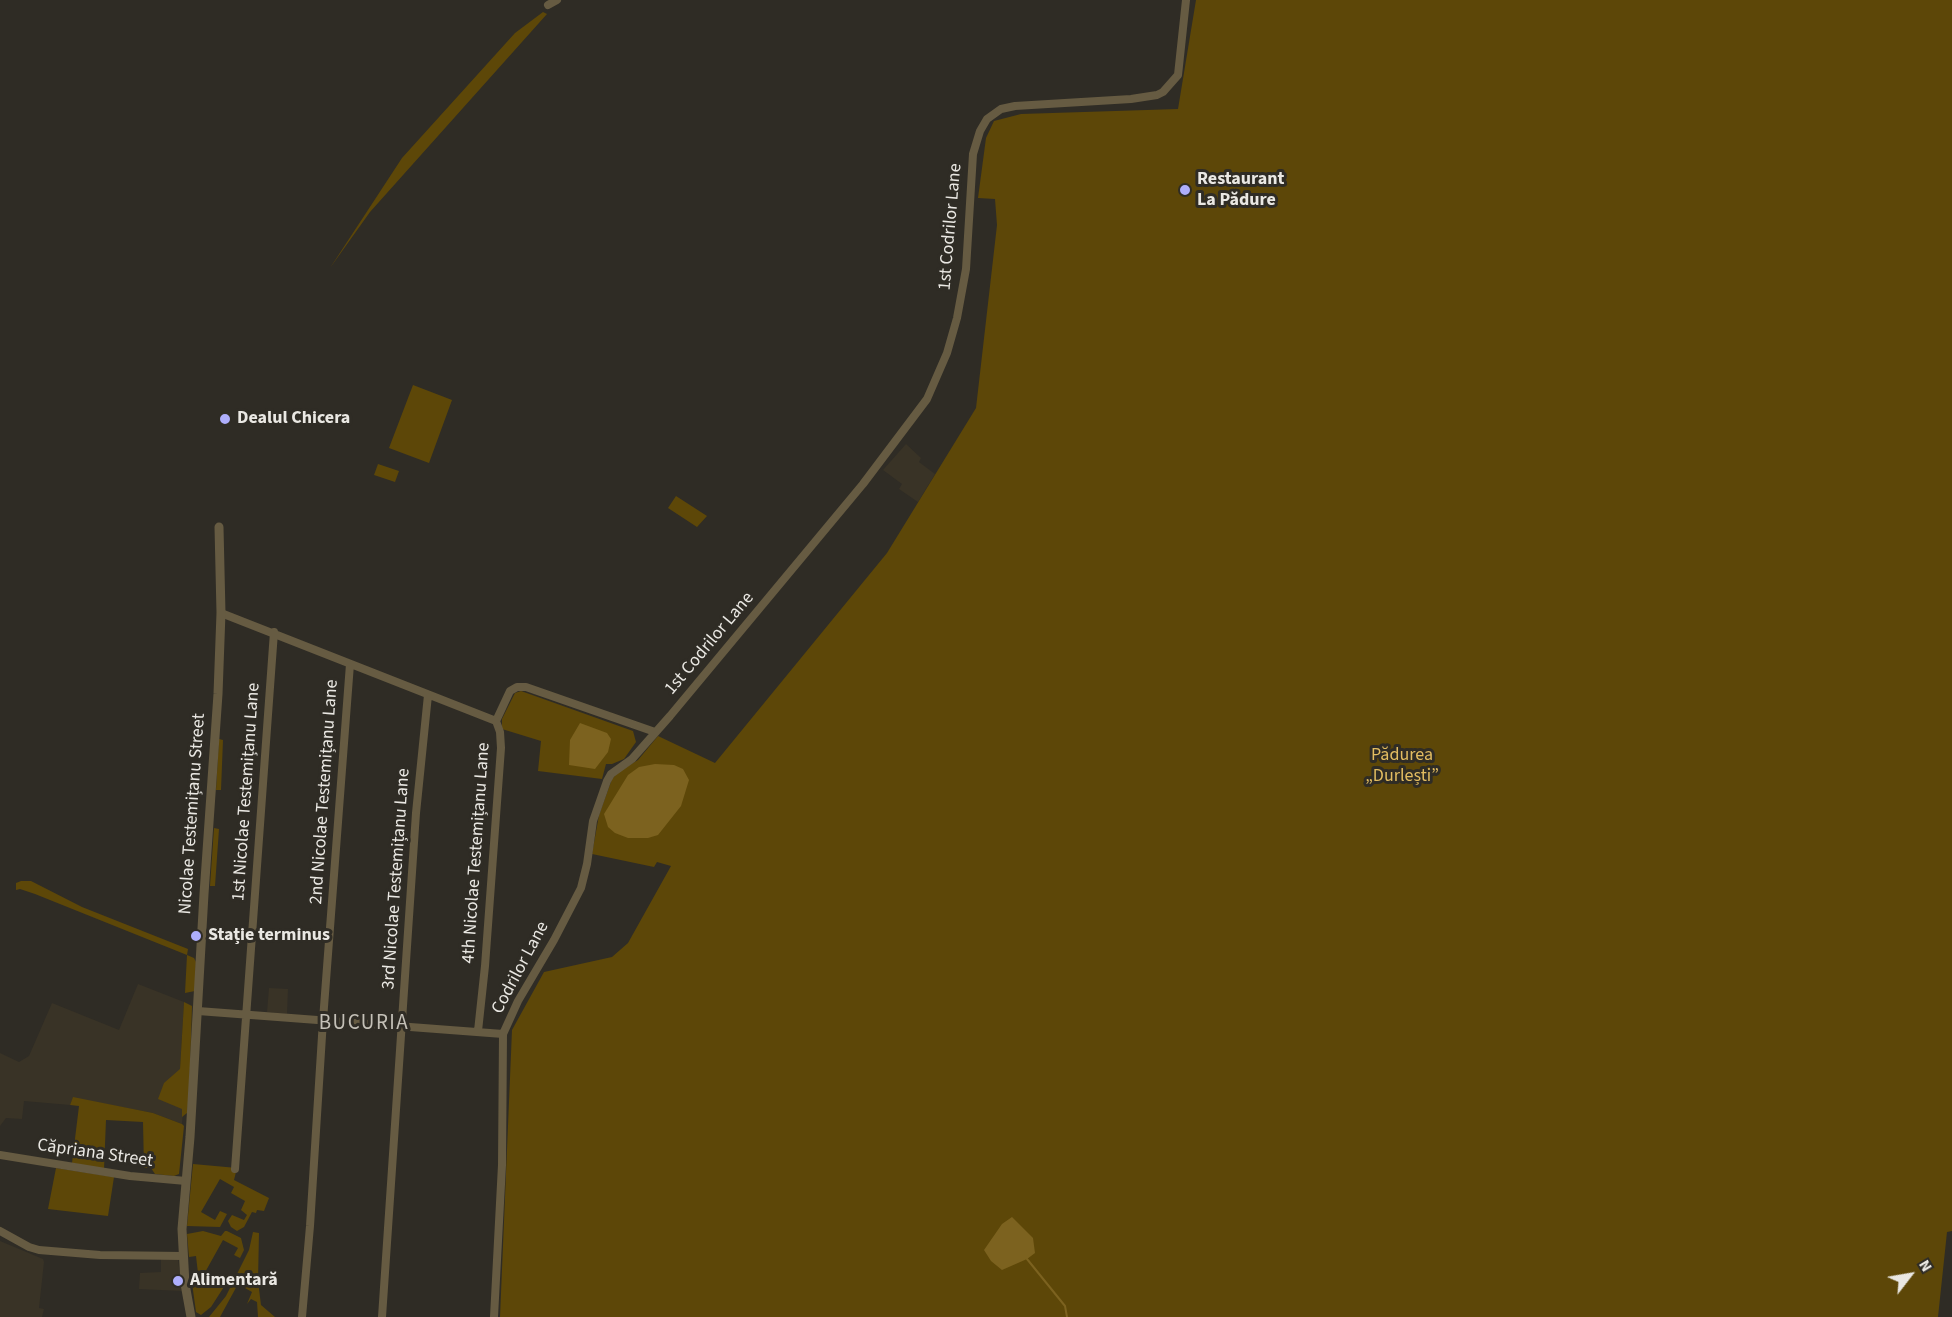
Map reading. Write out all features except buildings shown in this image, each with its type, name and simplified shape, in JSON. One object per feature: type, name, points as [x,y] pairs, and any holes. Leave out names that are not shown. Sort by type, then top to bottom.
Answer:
[{"type":"street","points":[[548,5],[557,0]]},
{"type":"street","name":"1st Codrilor Lane","points":[[655,732],[862,484],[933,389],[947,353],[963,287],[973,154],[983,125],[993,114],[1015,106],[1131,99],[1163,92],[1178,75],[1186,0]]},
{"type":"street","name":"Nicolae Testemițanu Street","points":[[190,1317],[182,1229],[217,705],[221,612],[219,527]]},
{"type":"street","points":[[221,612],[496,721]]},
{"type":"street","name":"1st Nicolae Testemițanu Lane","points":[[235,1169],[274,632]]},
{"type":"street","name":"2nd Nicolae Testemițanu Lane","points":[[302,1317],[350,664]]},
{"type":"street","name":"4th Nicolae Testemițanu Lane","points":[[477,1031],[485,966],[501,748],[500,732],[496,721],[510,691],[521,686],[655,732]]},
{"type":"street","name":"3rd Nicolae Testemițanu Lane","points":[[382,1317],[416,813],[428,695]]},
{"type":"street","name":"Codrilor Lane","points":[[494,1317],[502,1165],[504,1034],[518,1001],[581,888],[593,821],[607,781],[611,774],[632,759],[655,732]]},
{"type":"street","points":[[198,1011],[504,1034]]},
{"type":"street","name":"Căpriana Street","points":[[0,1155],[130,1176],[186,1181]]},
{"type":"street","points":[[0,1231],[39,1250],[100,1255],[183,1256]]},
{"type":"shaded area","points":[[906,444],[921,458],[919,462],[935,474],[918,502],[899,489],[902,484],[883,470]]},
{"type":"shaded area","points":[[580,723],[607,733],[611,739],[608,752],[595,769],[569,765],[570,740]]},
{"type":"shaded area","points":[[655,764],[674,765],[683,769],[689,780],[681,806],[658,835],[648,838],[628,838],[615,833],[608,827],[604,814],[628,775],[639,767]]},
{"type":"shaded area","points":[[138,984],[184,1002],[180,1069],[186,1071],[182,1124],[153,1113],[73,1098],[70,1105],[24,1101],[22,1119],[6,1118],[0,1126],[0,1053],[19,1062],[29,1056],[52,1003],[119,1030]]},
{"type":"shaded area","points":[[269,988],[288,989],[287,1014],[267,1012]]},
{"type":"shaded area","points":[[1012,1217],[1033,1238],[1035,1253],[1002,1270],[991,1261],[984,1250],[1002,1224]]},
{"type":"shaded area","points":[[0,1241],[43,1259],[39,1308],[44,1309],[42,1317],[0,1317]]},
{"type":"shaded area","points":[[161,1258],[178,1259],[182,1291],[139,1289],[140,1273],[161,1272]]},
{"type":"green space","name":"Pădurea „Durlești”","points":[[1196,0],[1952,0],[1952,1231],[1947,1232],[1938,1317],[500,1317],[512,1030],[544,972],[612,957],[628,943],[671,866],[657,862],[654,867],[592,854],[599,815],[612,779],[618,772],[638,760],[658,736],[715,763],[887,553],[976,408],[997,225],[995,199],[978,198],[986,138],[994,121],[1021,114],[1178,109]]},
{"type":"green space","points":[[543,12],[547,14],[370,212],[330,268],[402,158],[515,33]]},
{"type":"green space","points":[[413,385],[452,400],[429,463],[389,448]]},
{"type":"green space","points":[[378,464],[399,471],[395,482],[374,475]]},
{"type":"green space","points":[[676,496],[707,516],[697,527],[668,508]]},
{"type":"green space","points":[[521,691],[633,731],[636,742],[624,759],[606,764],[602,779],[538,771],[541,741],[502,729],[502,719],[515,693]]},
{"type":"green space","points":[[219,739],[223,740],[221,790],[216,790]]},
{"type":"green space","points":[[214,828],[219,829],[215,886],[210,886]]},
{"type":"green space","points":[[31,881],[82,907],[188,949],[187,955],[35,894],[20,889],[16,890],[16,883]]},
{"type":"green space","points":[[187,955],[194,958],[196,962],[195,991],[185,993]]},
{"type":"green space","points":[[184,1002],[192,1006],[189,1099],[187,1113],[182,1117],[182,1109],[158,1099],[164,1083],[180,1069]]},
{"type":"green space","points":[[73,1097],[153,1113],[182,1124],[184,1126],[179,1174],[174,1176],[155,1174],[151,1168],[144,1168],[143,1122],[106,1120],[104,1169],[72,1163],[79,1106],[70,1105]]},
{"type":"green space","points":[[193,1164],[237,1168],[234,1180],[269,1198],[264,1211],[252,1212],[244,1227],[237,1231],[231,1227],[228,1221],[232,1215],[244,1220],[247,1215],[241,1210],[245,1201],[231,1193],[234,1187],[220,1179],[201,1212],[215,1220],[220,1211],[227,1214],[220,1227],[187,1226]]},
{"type":"green space","points":[[56,1168],[114,1177],[108,1216],[48,1209]]},
{"type":"green space","points":[[203,1231],[221,1236],[227,1231],[241,1238],[244,1250],[240,1258],[234,1255],[238,1248],[223,1240],[203,1276],[218,1284],[223,1276],[229,1279],[211,1307],[201,1315],[196,1312],[192,1283],[199,1282],[196,1256],[189,1257],[187,1234]]},
{"type":"green space","points":[[253,1232],[259,1233],[258,1281],[261,1305],[275,1317],[258,1317],[257,1302],[251,1299],[247,1304],[252,1292],[238,1284],[220,1317],[209,1317],[226,1296],[249,1250]]},
{"type":"waterway","points":[[1027,1259],[1065,1306],[1067,1317]]},
{"type":"place","name":"Restaurant La Pădure","points":[[1185,190]]},
{"type":"place","name":"Dealul Chicera","points":[[225,419]]},
{"type":"place","name":"Stație terminus","points":[[196,936]]},
{"type":"place","name":"Alimentară","points":[[178,1281]]},
{"type":"district","name":"BUCURIA","points":[[364,1024]]}]
